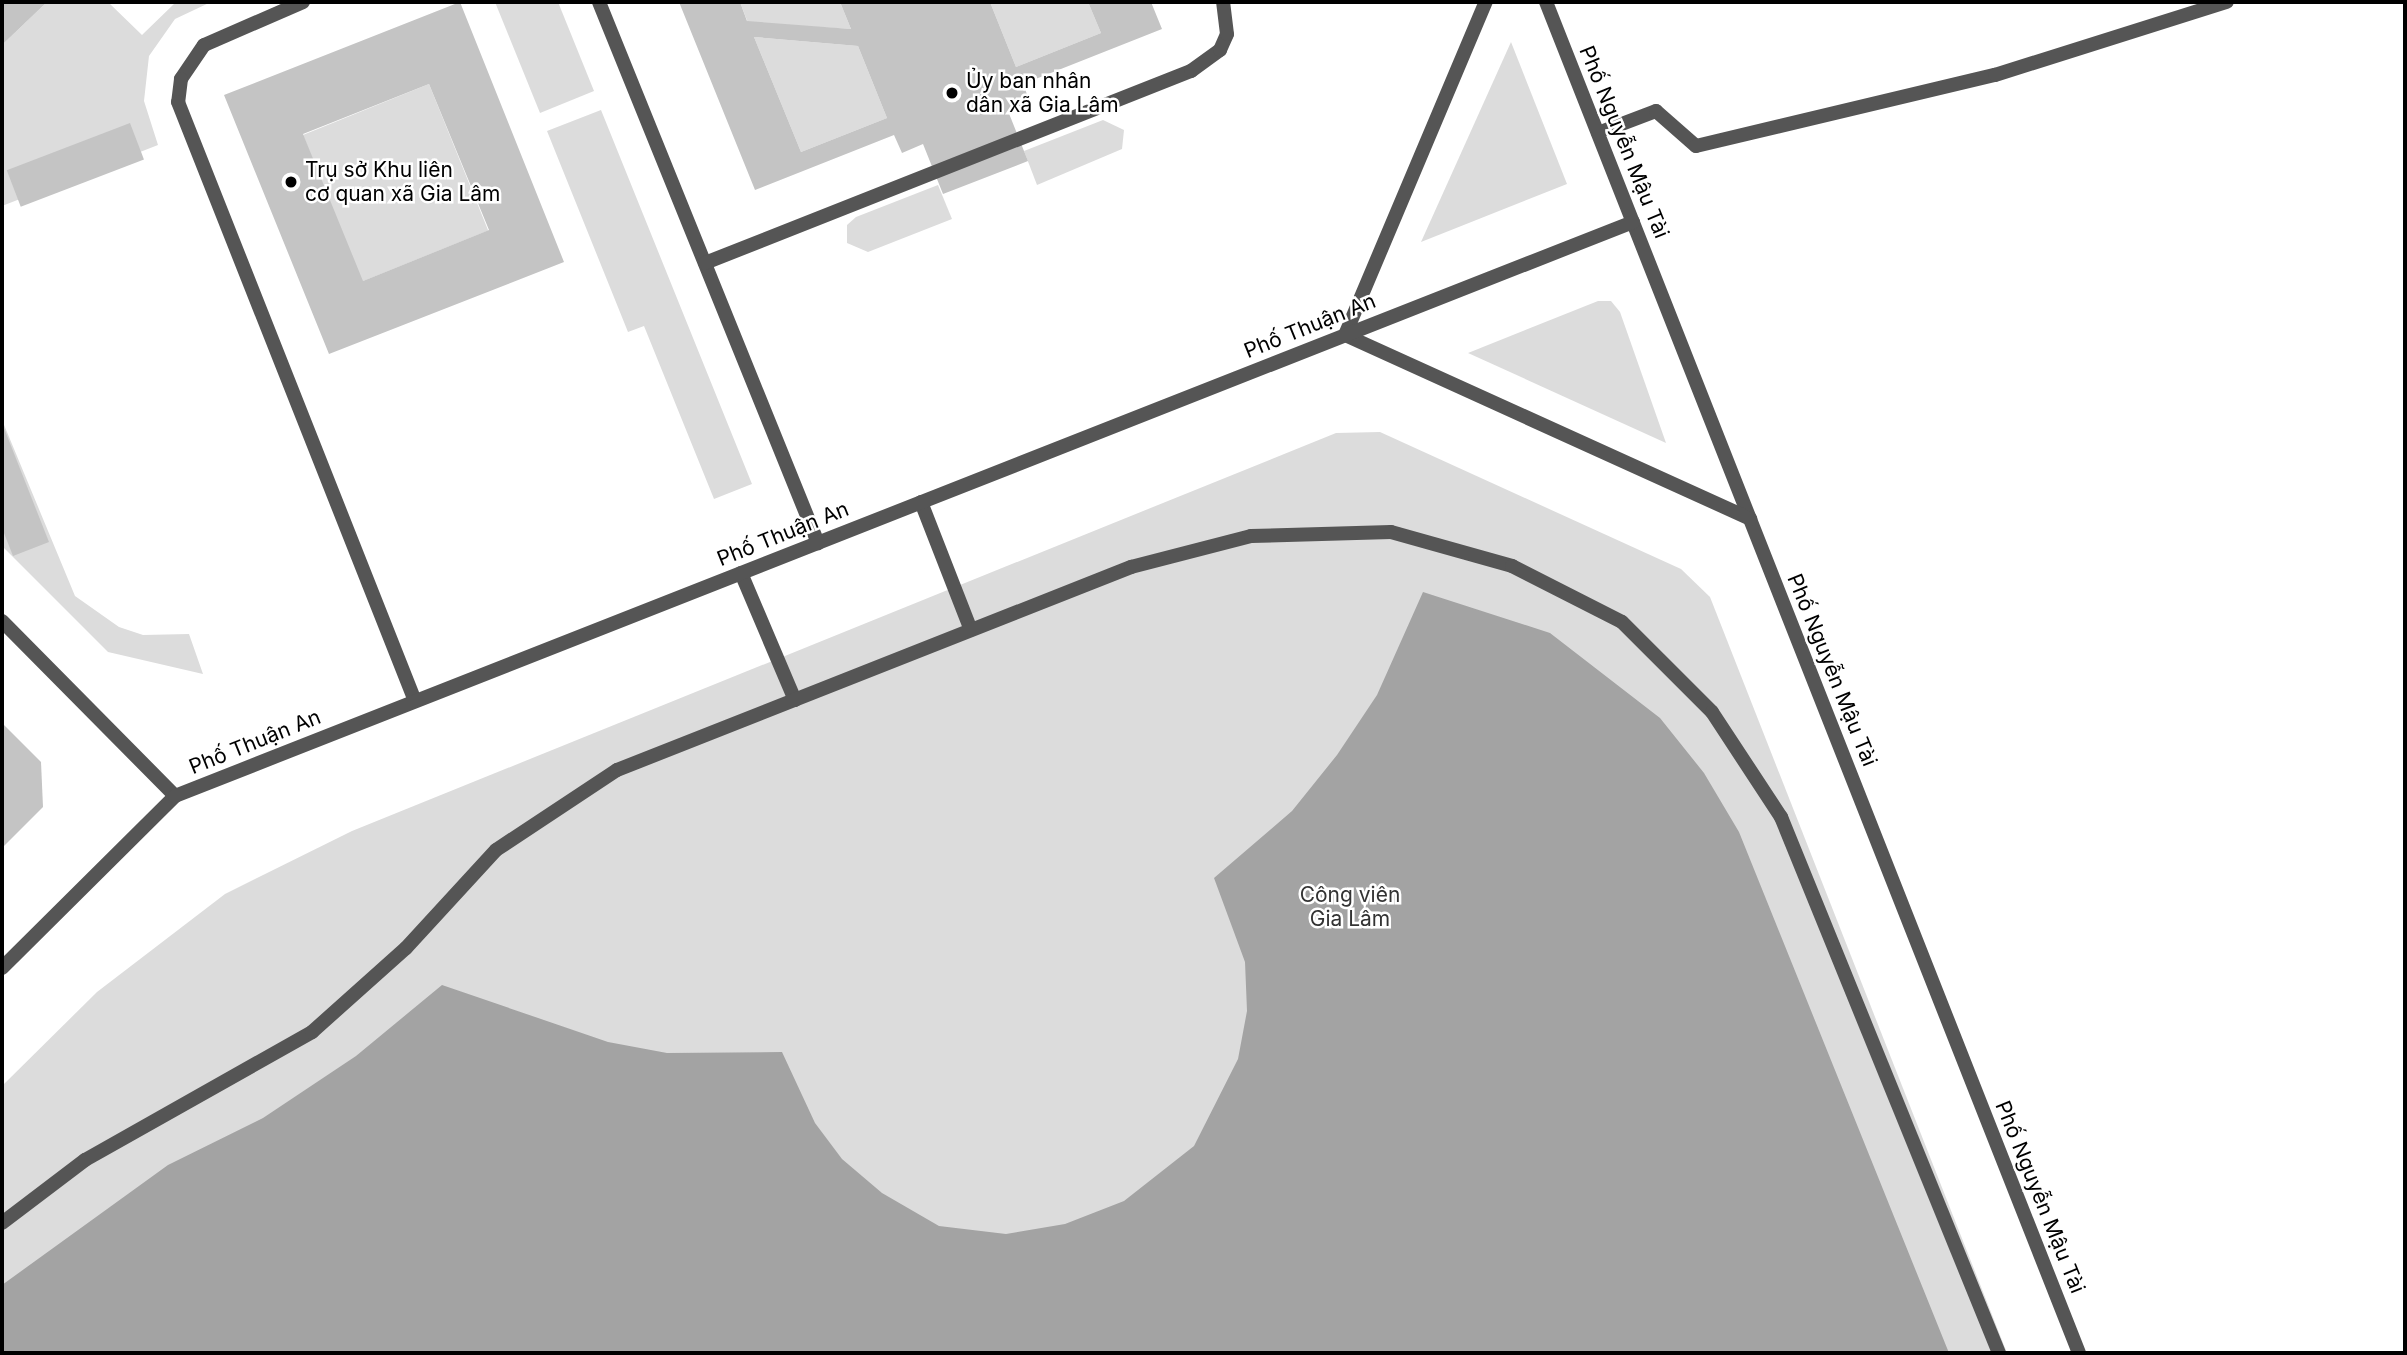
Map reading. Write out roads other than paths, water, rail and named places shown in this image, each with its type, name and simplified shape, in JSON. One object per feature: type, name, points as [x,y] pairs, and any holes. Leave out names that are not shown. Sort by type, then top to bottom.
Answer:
[{"type":"street","points":[[303,2],[204,45],[181,79],[178,102],[415,701]]},
{"type":"street","points":[[599,2],[818,543]]},
{"type":"street","points":[[705,264],[1191,71],[1220,50],[1227,34],[1223,2]]},
{"type":"street","points":[[1486,2],[1345,335],[1750,519]]},
{"type":"street","name":"Phố Nguyễn Mậu Tài","points":[[1546,2],[2079,1353]]},
{"type":"street","points":[[1598,133],[1656,111],[1696,146],[1995,75],[2227,2]]},
{"type":"street","name":"Phố Thuận An","points":[[2,968],[175,796],[1633,222]]},
{"type":"street","points":[[921,502],[971,630]]},
{"type":"street","points":[[2,1223],[85,1160],[312,1032],[406,948],[496,850],[617,770],[1131,567],[1251,536],[1391,531],[1511,566],[1622,622],[1712,712],[1781,817],[1999,1353]]},
{"type":"street","points":[[741,573],[795,700]]},
{"type":"street","points":[[2,621],[175,796]]},
{"type":"place","name":"Ủy ban nhân dân xã Gia Lâm","points":[[952,93]]},
{"type":"place","name":"Trụ sở Khu liên cơ quan xã Gia Lâm","points":[[291,182]]},
{"type":"park label","name":"Công viên Gia Lâm","points":[[1350,907]]}]
